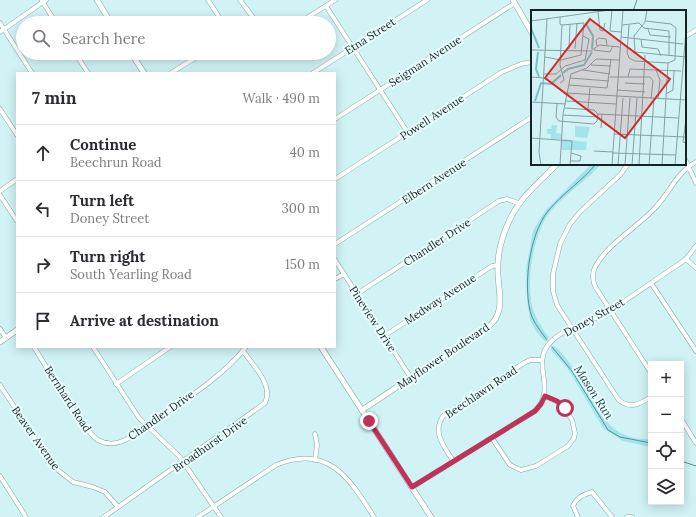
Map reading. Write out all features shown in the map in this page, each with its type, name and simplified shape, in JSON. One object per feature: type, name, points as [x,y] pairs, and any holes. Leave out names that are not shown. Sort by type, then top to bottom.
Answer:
[{"type":"street","points":[[96,0],[106,16]]},
{"type":"street","points":[[208,0],[218,16]]},
{"type":"street","points":[[310,16],[335,0]]},
{"type":"street","name":"Etna Street","points":[[336,59],[427,0]]},
{"type":"street","points":[[22,16],[43,1],[52,16]]},
{"type":"street","points":[[242,1],[251,16]]},
{"type":"street","points":[[514,2],[531,31]]},
{"type":"street","name":"Seigman Avenue","points":[[336,117],[514,2]]},
{"type":"street","points":[[326,6],[332,16]]},
{"type":"street","points":[[2,31],[16,21]]},
{"type":"street","points":[[336,22],[408,133]]},
{"type":"street","points":[[0,23],[2,31],[16,51]]},
{"type":"street","points":[[686,36],[696,30]]},
{"type":"street","points":[[23,60],[31,72]]},
{"type":"street","points":[[80,60],[87,72]]},
{"type":"street","points":[[136,60],[143,72]]},
{"type":"street","points":[[173,72],[191,60]]},
{"type":"street","name":"Etna Street","points":[[316,72],[334,60]]},
{"type":"street","name":"Powell Avenue","points":[[336,178],[502,72],[531,62]]},
{"type":"street","points":[[0,109],[16,133]]},
{"type":"street","name":"Elbern Avenue","points":[[336,243],[531,118]]},
{"type":"street","points":[[686,162],[696,183]]},
{"type":"street","points":[[648,368],[594,284],[593,276],[595,268],[611,248],[654,209],[676,179],[688,167],[696,162]]},
{"type":"street","name":"Mayflower Boulevard","points":[[362,410],[487,328],[495,320],[501,304],[498,265],[503,237],[518,203],[556,165]]},
{"type":"street","points":[[627,165],[620,175],[581,211],[570,224],[560,244],[554,267],[553,291],[556,304],[620,402],[633,406],[641,404],[648,399]]},
{"type":"street","points":[[0,191],[16,180]]},
{"type":"street","points":[[0,195],[16,219]]},
{"type":"street","name":"Chandler Drive","points":[[357,294],[499,201],[507,199],[518,203]]},
{"type":"street","name":"Doney Street","points":[[542,360],[548,345],[572,328],[610,310],[651,283],[686,258],[696,246]]},
{"type":"street","points":[[686,258],[696,268]]},
{"type":"street","name":"Pineview Drive","points":[[336,262],[411,378]]},
{"type":"street","name":"Medway Avenue","points":[[384,336],[492,266],[498,265]]},
{"type":"street","points":[[336,278],[344,274]]},
{"type":"street","points":[[651,283],[696,351]]},
{"type":"street","points":[[0,329],[6,338]]},
{"type":"street","points":[[0,342],[16,331]]},
{"type":"street","name":"Bernhard Road","points":[[35,348],[89,432],[97,439],[108,443]]},
{"type":"street","points":[[94,348],[116,384],[146,426],[167,444],[184,462],[221,517]]},
{"type":"street","points":[[116,384],[169,348]]},
{"type":"street","name":"Chandler Drive","points":[[108,443],[123,442],[223,372],[245,348]]},
{"type":"street","points":[[322,348],[431,517]]},
{"type":"street","name":"Broadhurst Drive","points":[[104,517],[265,404],[267,389],[243,352]]},
{"type":"street","name":"Beechlawn Road","points":[[453,461],[438,436],[438,426],[443,416],[524,363],[530,360],[542,360]]},
{"type":"street","points":[[412,487],[535,411],[545,396],[542,360]]},
{"type":"street","name":"Beaver Avenue","points":[[0,385],[54,467],[73,482],[105,492],[118,507]]},
{"type":"street","points":[[492,438],[510,465],[521,470],[536,466],[568,446],[574,438],[575,433],[572,420],[562,404],[545,396]]},
{"type":"street","points":[[684,424],[696,443]]},
{"type":"street","points":[[315,434],[317,444],[315,460]]},
{"type":"street","points":[[198,517],[276,465],[296,459],[315,460],[332,466],[343,473],[353,485],[374,517]]},
{"type":"street","points":[[0,476],[26,517]]},
{"type":"street","points":[[578,517],[572,506],[574,501],[586,493],[592,492],[612,517]]},
{"type":"street","points":[[627,517],[632,517]]},
{"type":"shaded area","points":[[590,165],[600,165],[562,199],[550,212],[544,221],[535,245],[530,272],[531,298],[536,317],[549,338],[545,342],[536,331],[530,320],[527,300],[526,270],[533,231],[545,211]]},
{"type":"shaded area","points":[[554,346],[564,356],[606,420],[616,430],[627,436],[648,439],[648,446],[623,441],[604,429],[568,369],[551,350],[551,347]]},
{"type":"waterway","name":"Mason Run","points":[[633,10],[637,0]]},
{"type":"waterway","name":"Mason Run","points":[[547,340],[532,317],[529,305],[528,277],[532,248],[541,221],[548,211],[595,165]]},
{"type":"waterway","name":"Mason Run","points":[[552,347],[572,371],[608,430],[620,437],[648,442]]},
{"type":"waterway","name":"Mason Run","points":[[684,462],[696,466]]},
{"type":"route","points":[[369,421],[412,487],[535,411],[545,396],[562,404],[565,408]]}]
